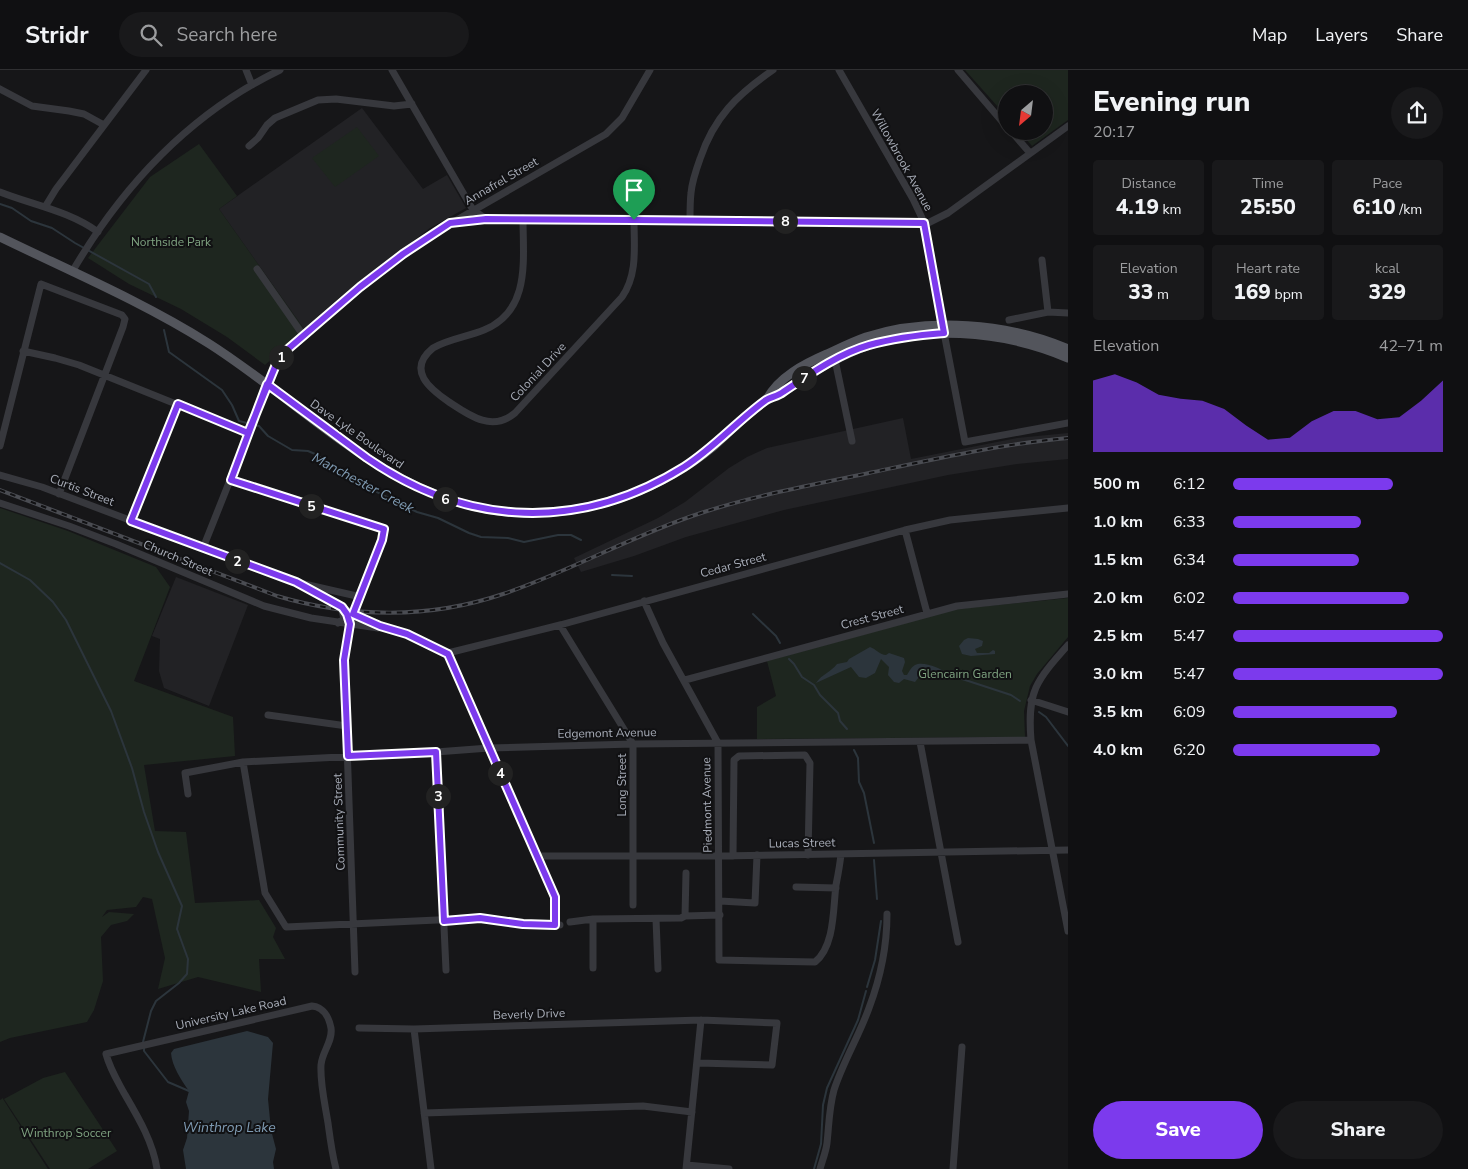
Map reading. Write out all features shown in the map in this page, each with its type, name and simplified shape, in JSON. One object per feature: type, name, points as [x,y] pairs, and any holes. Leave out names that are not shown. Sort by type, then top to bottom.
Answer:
[{"type":"main road","name":"Dave Lyle Boulevard","points":[[0,237],[181,327],[233,359],[367,458],[400,480],[455,502],[474,507],[519,513],[556,512],[592,506],[610,501],[652,484],[701,456],[767,399],[773,388],[793,372],[868,345],[943,329],[1011,331],[1026,334],[1068,349]]},
{"type":"main road","name":"Dave Lyle Boulevard","points":[[943,329],[1009,339],[1039,347],[1068,358]]},
{"type":"street","points":[[45,207],[56,189],[146,70]]},
{"type":"street","points":[[246,70],[252,85]]},
{"type":"street","points":[[72,272],[81,256],[134,183],[160,154],[194,124],[252,85],[280,70]]},
{"type":"street","points":[[392,70],[473,210],[486,219]]},
{"type":"street","name":"Annafrel Street","points":[[204,548],[267,384],[277,362],[288,349],[354,292],[403,254],[450,223],[606,134],[622,118],[650,70]]},
{"type":"street","points":[[690,220],[691,193],[696,170],[707,139],[716,122],[736,98],[772,70]]},
{"type":"street","name":"Willowbrook Avenue","points":[[839,70],[913,199],[924,223],[965,442],[1068,423]]},
{"type":"street","points":[[958,70],[998,117]]},
{"type":"street","points":[[0,89],[32,106],[69,110],[84,114],[104,125]]},
{"type":"street","points":[[249,146],[275,118],[318,100],[336,99],[394,106],[412,104]]},
{"type":"street","points":[[450,223],[486,219],[524,218],[933,222],[1068,126]]},
{"type":"street","points":[[1019,140],[1030,153]]},
{"type":"street","points":[[0,192],[68,215],[86,223],[98,232]]},
{"type":"street","name":"Colonial Drive","points":[[524,218],[522,282],[510,311],[487,329],[433,348],[426,354],[422,362],[422,376],[430,388],[474,418],[484,422],[499,421],[515,413],[622,297],[630,282],[633,271],[634,220]]},
{"type":"street","points":[[1042,260],[1048,312]]},
{"type":"street","points":[[257,269],[303,335]]},
{"type":"street","points":[[0,446],[41,284],[118,314],[125,319],[59,494]]},
{"type":"street","points":[[1008,320],[1048,312],[1068,313]]},
{"type":"street","points":[[23,351],[55,358],[178,404],[250,427]]},
{"type":"street","points":[[834,356],[852,441]]},
{"type":"street","points":[[131,521],[178,404]]},
{"type":"street","name":"Curtis Street","points":[[0,475],[42,487],[296,582],[360,596]]},
{"type":"street","name":"Community Street","points":[[231,480],[384,529],[382,540],[353,614],[344,660],[356,972]]},
{"type":"street","name":"Church Street","points":[[0,503],[116,544],[247,600],[285,612],[350,624]]},
{"type":"street","name":"Cedar Street","points":[[448,654],[905,530],[950,520],[1068,508]]},
{"type":"street","points":[[905,530],[927,613]]},
{"type":"street","name":"Curtis Street","points":[[296,582],[367,621],[411,636],[448,654]]},
{"type":"street","name":"Crest Street","points":[[685,680],[958,606],[1068,594]]},
{"type":"street","name":"Piedmont Avenue","points":[[644,601],[663,643],[718,743],[720,960],[815,962],[822,956],[826,946],[836,907],[836,888]]},
{"type":"street","points":[[338,623],[344,619],[341,607]]},
{"type":"street","points":[[341,607],[347,614],[350,624]]},
{"type":"street","points":[[350,624],[356,620],[367,621]]},
{"type":"street","points":[[350,624],[387,628]]},
{"type":"street","name":"Long Street","points":[[560,625],[632,744],[633,905]]},
{"type":"street","points":[[1068,645],[1041,677],[1031,700],[1030,711],[1031,740],[1068,931]]},
{"type":"street","points":[[243,762],[265,893],[286,927],[480,918],[523,924],[558,925],[555,897],[448,654]]},
{"type":"street","points":[[1031,700],[1068,712]]},
{"type":"street","points":[[268,715],[347,726]]},
{"type":"street","name":"Edgemont Avenue","points":[[188,794],[185,773],[243,762],[489,748],[632,744],[1031,740]]},
{"type":"street","points":[[920,742],[958,942]]},
{"type":"street","points":[[436,752],[446,970]]},
{"type":"street","points":[[733,856],[734,760],[739,756],[805,755],[810,763],[808,855]]},
{"type":"street","name":"Lucas Street","points":[[537,856],[733,856],[1068,850]]},
{"type":"street","points":[[796,887],[836,888],[841,854]]},
{"type":"street","points":[[720,904],[755,903],[757,855]]},
{"type":"street","points":[[685,916],[686,873]]},
{"type":"street","points":[[820,1169],[827,1144],[830,1108],[834,1089],[869,1009],[874,991],[887,933],[887,914]]},
{"type":"street","points":[[570,922],[720,915]]},
{"type":"street","points":[[656,919],[658,968]]},
{"type":"street","points":[[592,968],[593,920]]},
{"type":"street","name":"University Lake Road","points":[[157,1169],[156,1160],[145,1133],[109,1066],[106,1054],[312,1006],[320,1008],[331,1028],[331,1037],[321,1063],[322,1086],[331,1150],[336,1169]]},
{"type":"street","points":[[701,1020],[686,1167],[729,1169]]},
{"type":"street","name":"Beverly Drive","points":[[359,1028],[701,1020],[777,1023],[772,1065],[698,1063]]},
{"type":"street","points":[[414,1028],[431,1169]]},
{"type":"street","points":[[953,1169],[962,1047]]},
{"type":"street","points":[[424,1113],[643,1106],[692,1112]]},
{"type":"shaded area","points":[[362,108],[423,189],[447,175],[466,208],[430,228],[339,298],[304,329],[219,209]]},
{"type":"shaded area","points":[[903,418],[911,459],[1017,438],[1068,433],[1068,459],[1017,464],[948,475],[784,510],[686,537],[634,556],[581,572],[574,558],[658,518],[685,502],[729,468],[767,448]]},
{"type":"shaded area","points":[[176,577],[248,605],[209,706],[164,688],[159,671],[160,639],[152,636]]},
{"type":"green space","points":[[965,70],[1068,70],[1068,120],[1053,131],[1053,85],[998,85],[998,107]]},
{"type":"green space","points":[[357,127],[379,156],[335,187],[312,158]]},
{"type":"green space","points":[[1027,140],[1040,140],[1032,146]]},
{"type":"green space","name":"Northside Park","points":[[199,144],[237,196],[219,209],[304,329],[265,365],[227,337],[181,309],[129,284],[88,258],[150,177]]},
{"type":"green space","points":[[0,508],[68,531],[156,567],[170,587],[134,681],[233,717],[235,756],[144,765],[155,831],[186,832],[195,903],[259,900],[276,928],[273,937],[285,959],[259,959],[261,992],[198,977],[158,989],[165,958],[152,899],[143,897],[136,907],[107,910],[102,917],[109,912],[134,914],[127,921],[111,925],[101,937],[103,981],[94,1010],[87,1022],[10,1038],[0,1042]]},
{"type":"green space","name":"Glencairn Garden","points":[[1068,598],[1068,637],[1037,674],[1030,686],[1024,711],[1025,737],[757,739],[757,707],[776,696],[767,661],[957,609]]},
{"type":"green space","name":"Winthrop Soccer","points":[[65,1072],[117,1151],[88,1169],[50,1169],[4,1099],[43,1078]]},
{"type":"green space","points":[[3,1098],[48,1169],[0,1169],[0,1100]]},
{"type":"water","points":[[968,638],[983,641],[982,646],[975,649],[977,653],[989,653],[993,650],[995,654],[971,656],[962,654],[959,646]]},
{"type":"water","points":[[870,647],[884,655],[889,653],[904,658],[905,662],[902,671],[904,675],[907,675],[911,668],[918,664],[936,667],[947,674],[934,674],[924,671],[915,682],[904,679],[899,683],[894,682],[888,675],[889,667],[881,659],[875,673],[866,678],[859,677],[851,667],[816,683],[837,664],[847,662]]},
{"type":"water","name":"Winthrop Lake","points":[[247,1031],[268,1037],[273,1043],[268,1099],[271,1130],[276,1149],[273,1162],[274,1169],[186,1169],[183,1150],[187,1138],[189,1111],[186,1102],[189,1091],[175,1068],[171,1053],[174,1049]]},
{"type":"waterway","name":"Manchester Creek","points":[[0,204],[12,208],[31,221],[52,228],[149,284],[156,297]]},
{"type":"waterway","name":"Manchester Creek","points":[[164,330],[169,352],[222,390],[232,405],[239,421],[259,426],[268,436],[292,450],[308,451],[315,454],[369,488],[417,512],[438,518],[481,537],[508,538],[524,542],[558,535],[571,535],[581,540]]},
{"type":"waterway","points":[[0,563],[30,580],[53,602],[66,620],[111,711],[132,768],[144,812],[158,852],[182,906],[177,929],[188,959],[187,974],[179,983],[156,1001],[151,1011],[143,1042]]},
{"type":"waterway","points":[[612,575],[632,576]]},
{"type":"waterway","points":[[753,614],[776,636],[780,643]]},
{"type":"waterway","points":[[789,659],[802,677],[814,685],[820,695],[838,713],[840,721],[847,729]]},
{"type":"waterway","points":[[947,674],[1011,695],[1020,701]]},
{"type":"waterway","points":[[1039,712],[1046,717],[1068,746]]},
{"type":"waterway","points":[[854,750],[858,758],[859,782],[864,793],[874,843]]},
{"type":"waterway","points":[[874,860],[877,899]]},
{"type":"waterway","points":[[867,987],[875,960],[881,921]]},
{"type":"waterway","points":[[814,1169],[821,1144],[823,1105],[827,1088],[858,1020],[866,991]]},
{"type":"waterway","points":[[144,1048],[144,1051],[168,1082],[189,1091]]},
{"type":"railway","points":[[0,490],[277,596],[333,608],[390,613],[447,608],[503,594],[553,575],[676,522],[743,501],[968,452],[1068,438]]},
{"type":"route","points":[[634,220],[486,219],[450,223],[403,254],[360,287],[288,349],[277,362],[267,384],[248,433],[178,404],[131,521],[296,582],[342,607],[347,614],[350,624],[344,660],[348,756],[436,752],[444,921],[480,918],[523,924],[555,925],[555,897],[448,654],[407,634],[380,626],[353,614],[382,540],[384,529],[231,480],[267,384],[383,470],[436,496],[474,507],[501,511],[519,513],[556,512],[574,510],[610,501],[635,492],[668,476],[701,456],[767,399],[781,394],[822,367],[851,352],[868,345],[890,340],[944,333],[924,223],[634,220]]}]
